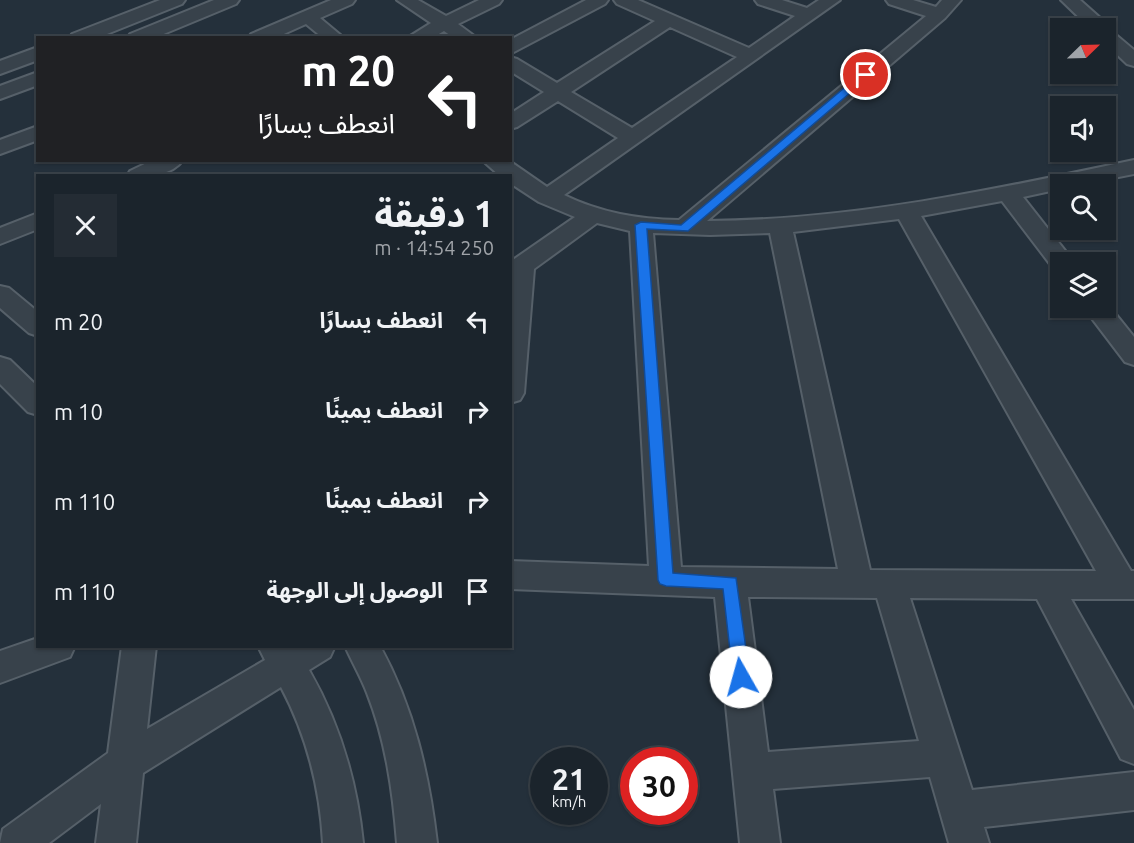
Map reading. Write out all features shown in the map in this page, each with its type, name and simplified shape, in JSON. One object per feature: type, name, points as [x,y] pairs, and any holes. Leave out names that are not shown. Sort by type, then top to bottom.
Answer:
[{"type":"street","points":[[84,36],[176,0]]},
{"type":"street","points":[[142,36],[230,0]]},
{"type":"street","points":[[263,36],[346,0]]},
{"type":"street","points":[[406,0],[465,36]]},
{"type":"street","points":[[420,36],[493,0]]},
{"type":"street","points":[[512,47],[599,0]]},
{"type":"street","points":[[623,0],[751,56]]},
{"type":"street","points":[[764,0],[809,15]]},
{"type":"street","points":[[547,197],[831,0]]},
{"type":"street","points":[[895,0],[945,7]]},
{"type":"street","points":[[1070,0],[1089,18]]},
{"type":"street","points":[[684,228],[945,7]]},
{"type":"street","points":[[308,16],[332,36]]},
{"type":"street","points":[[512,122],[668,20]]},
{"type":"street","points":[[1116,43],[1134,60]]},
{"type":"street","points":[[0,68],[36,54]]},
{"type":"street","points":[[512,64],[633,138]]},
{"type":"street","points":[[0,93],[36,79]]},
{"type":"street","points":[[0,148],[36,133]]},
{"type":"street","points":[[142,174],[168,162]]},
{"type":"street","points":[[495,162],[510,174]]},
{"type":"street","points":[[512,176],[547,197],[593,215],[641,225],[684,228],[780,226],[907,212],[1007,192],[1131,172]]},
{"type":"street","points":[[1007,192],[1054,252]]},
{"type":"street","points":[[907,212],[1128,586]]},
{"type":"street","points":[[512,352],[516,269],[593,215]]},
{"type":"street","points":[[0,237],[36,221]]},
{"type":"street","points":[[641,225],[666,580]]},
{"type":"street","points":[[780,226],[873,583],[942,759],[964,827],[1134,790]]},
{"type":"street","points":[[0,294],[36,325]]},
{"type":"street","points":[[1105,318],[1134,355]]},
{"type":"street","points":[[0,367],[36,403]]},
{"type":"street","points":[[512,575],[730,583],[1128,586]]},
{"type":"street","points":[[730,583],[760,843]]},
{"type":"street","points":[[1047,586],[1134,746]]},
{"type":"street","points":[[0,667],[52,648]]},
{"type":"street","points":[[116,843],[139,648]]},
{"type":"street","points":[[363,648],[379,676],[400,734],[414,800],[417,843]]},
{"type":"street","points":[[16,843],[125,763],[293,652],[306,698],[322,735],[334,777],[343,843]]},
{"type":"street","points":[[752,772],[942,759]]},
{"type":"route","points":[[741,677],[730,583],[666,580],[641,225],[684,228],[866,75]]}]
